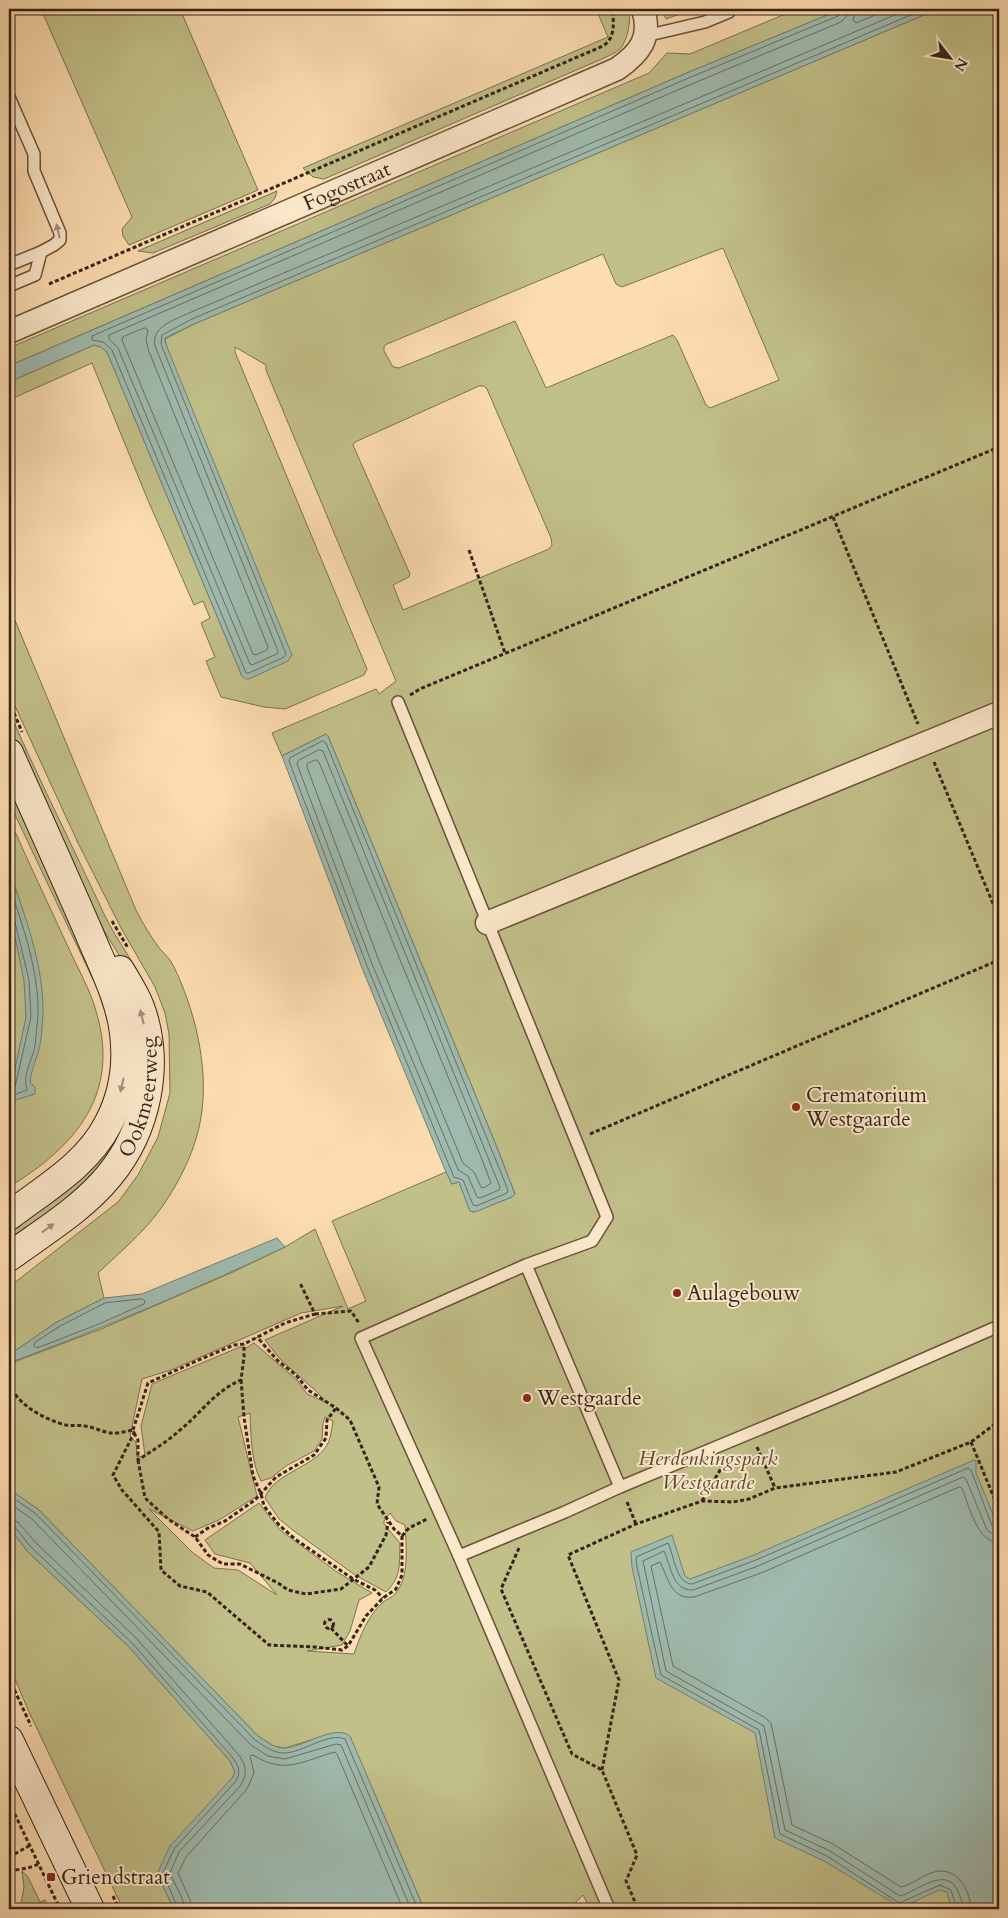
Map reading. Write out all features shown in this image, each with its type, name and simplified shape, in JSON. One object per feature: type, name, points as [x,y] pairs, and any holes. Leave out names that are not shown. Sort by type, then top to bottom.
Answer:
[{"type":"main road","name":"Ookmeerweg","points":[[9,754],[118,1002],[124,1032],[126,1062],[123,1086],[108,1125],[87,1154],[9,1216]]},
{"type":"main road","name":"Ookmeerweg","points":[[9,1257],[79,1206],[109,1176],[133,1139],[142,1118],[147,1097],[149,1075],[148,1045],[140,1008],[63,874]]},
{"type":"main road","points":[[9,1740],[90,1909]]},
{"type":"street","points":[[643,9],[646,36]]},
{"type":"street","name":"Fogostraat","points":[[9,332],[617,69],[635,56],[646,36]]},
{"type":"street","points":[[487,923],[999,713]]},
{"type":"lane","points":[[646,36],[705,22],[732,10]]},
{"type":"lane","points":[[9,97],[34,154],[34,171],[60,233],[60,240],[54,245],[9,265]]},
{"type":"lane","points":[[9,286],[35,275],[41,252]]},
{"type":"lane","points":[[398,702],[607,1217],[592,1241],[526,1265],[361,1338],[459,1556],[608,1909]]},
{"type":"lane","points":[[526,1265],[620,1487]]},
{"type":"lane","points":[[459,1556],[837,1397],[999,1326]]},
{"type":"path","points":[[44,286],[603,46],[610,41],[612,35],[613,9]]},
{"type":"path","points":[[398,702],[420,689],[999,447]]},
{"type":"path","points":[[832,517],[999,918]]},
{"type":"path","points":[[469,550],[505,653]]},
{"type":"path","points":[[576,1141],[999,960]]},
{"type":"path","points":[[300,1284],[315,1314]]},
{"type":"path","points":[[361,1338],[358,1320],[351,1311],[315,1314],[285,1323],[244,1344],[201,1359],[148,1383],[134,1432],[113,1475],[122,1490],[160,1532],[161,1570],[180,1586],[207,1592],[269,1645],[315,1646],[342,1650],[348,1646],[366,1616],[383,1598],[396,1589],[402,1575],[402,1536],[409,1528],[439,1514]]},
{"type":"path","points":[[257,1337],[278,1360],[296,1375],[308,1390],[336,1408],[350,1420],[379,1486],[377,1504],[396,1532],[402,1536]]},
{"type":"path","points":[[244,1344],[241,1380],[244,1417],[253,1476],[264,1506],[279,1525],[295,1538],[354,1579],[375,1590],[383,1598]]},
{"type":"path","points":[[138,1460],[182,1429],[227,1386],[241,1380]]},
{"type":"path","points":[[9,1385],[37,1414],[52,1421],[68,1425],[91,1427],[111,1434],[134,1432]]},
{"type":"path","points":[[195,1537],[208,1528],[225,1521],[255,1500],[276,1477],[314,1454],[326,1438],[327,1420],[336,1408]]},
{"type":"path","points":[[638,1909],[626,1881],[637,1854],[602,1770],[619,1680],[568,1555],[636,1524],[702,1501],[733,1502],[749,1499],[775,1488],[896,1472],[970,1442],[999,1421]]},
{"type":"path","points":[[134,1432],[138,1440],[138,1460],[145,1498],[168,1519],[195,1537],[208,1556],[223,1564],[240,1564],[288,1590],[306,1594],[341,1589],[369,1567],[386,1535],[388,1521]]},
{"type":"path","points":[[970,1442],[999,1510]]},
{"type":"path","points":[[749,1449],[756,1446]]},
{"type":"path","points":[[760,1452],[775,1488]]},
{"type":"path","points":[[702,1501],[726,1459],[734,1456]]},
{"type":"path","points":[[630,1509],[636,1524]]},
{"type":"path","points":[[528,1527],[501,1589],[572,1754],[602,1770]]},
{"type":"path","points":[[331,1628],[348,1646]]},
{"type":"path","points":[[9,1802],[60,1909]]},
{"type":"path","points":[[9,1857],[29,1846]]},
{"type":"path","points":[[9,1871],[28,1868],[44,1861]]},
{"type":"green space","points":[[41,9],[180,9],[258,190],[129,245],[123,236],[122,229],[132,217]]},
{"type":"green space","points":[[596,9],[629,9],[627,35],[623,45],[614,53],[324,179],[313,177],[303,168],[608,37]]},
{"type":"green space","points":[[661,9],[694,9],[666,19]]},
{"type":"green space","points":[[797,9],[842,9],[689,72],[9,366],[9,348],[649,73],[667,53],[690,54]]},
{"type":"green space","name":"Herdenkingspark Westgaarde","points":[[938,9],[999,9],[999,1909],[590,1909],[583,1895],[575,1903],[578,1909],[424,1909],[373,1790],[334,1733],[285,1748],[273,1746],[258,1736],[39,1510],[9,1489],[9,1364],[101,1329],[233,1272],[285,1247],[315,1229],[348,1309],[366,1301],[332,1221],[446,1172],[452,1184],[459,1182],[470,1211],[473,1212],[512,1197],[515,1194],[328,736],[326,734],[282,756],[272,733],[376,689],[379,694],[396,681],[266,370],[266,365],[235,347],[235,352],[367,669],[364,675],[285,709],[264,707],[221,697],[206,661],[215,657],[201,623],[210,618],[203,601],[194,605],[147,498],[92,363],[9,400],[9,382],[94,345],[101,347],[107,352],[242,676],[165,339],[194,324]],"holes":[[[723,248],[779,380],[710,408],[706,405],[673,335],[546,388],[515,321],[399,368],[393,367],[384,351],[384,346],[387,344],[603,254],[616,284],[622,287]],[[479,386],[484,386],[487,389],[551,538],[552,545],[549,549],[403,610],[393,585],[409,577],[410,574],[353,445],[355,442]],[[343,1306],[265,1340],[280,1359],[318,1393],[325,1402],[307,1394],[297,1380],[254,1343],[246,1348],[240,1347],[152,1384],[141,1426],[145,1456],[137,1457],[136,1442],[130,1436],[142,1379],[171,1370],[301,1313]],[[250,1413],[253,1457],[261,1481],[271,1478],[286,1466],[314,1451],[322,1439],[325,1417],[333,1421],[329,1441],[324,1450],[277,1482],[265,1498],[279,1519],[294,1531],[355,1575],[386,1592],[395,1581],[397,1575],[400,1543],[384,1524],[384,1521],[390,1513],[396,1521],[405,1525],[406,1561],[400,1587],[392,1597],[385,1600],[377,1608],[362,1633],[354,1654],[307,1651],[342,1645],[350,1631],[359,1600],[372,1593],[337,1572],[280,1530],[259,1503],[205,1540],[215,1554],[250,1563],[277,1595],[238,1570],[214,1568],[192,1552],[149,1509],[193,1531],[219,1520],[257,1496],[238,1417]]]},
{"type":"green space","points":[[277,191],[275,198],[270,204],[153,253],[138,251]]},
{"type":"green space","points":[[9,606],[136,910],[153,940],[171,962],[188,1000],[201,1055],[203,1092],[197,1137],[181,1176],[159,1211],[145,1228],[98,1273],[104,1298],[57,1322],[9,1355],[9,1287],[118,1202],[138,1175],[158,1137],[170,1093],[169,1034],[165,1013],[155,987],[121,928],[78,843],[9,693]]},
{"type":"green space","points":[[9,711],[105,916],[150,995],[159,1022],[163,1049],[163,1077],[159,1104],[151,1130],[139,1155],[124,1179],[106,1200],[23,1265],[20,1265],[125,1167],[132,976],[103,929],[41,801],[9,731]]},
{"type":"green space","points":[[9,781],[64,897],[120,1045],[101,1125],[9,1211],[9,1197],[52,1168],[70,1152],[86,1133],[99,1112],[107,1090],[112,1065],[110,1032],[98,990],[9,802]]},
{"type":"green space","points":[[9,818],[91,995],[102,1041],[102,1068],[97,1092],[87,1115],[73,1135],[54,1154],[9,1187],[9,1097],[35,1088],[30,1082],[36,959],[25,917],[9,869]]},
{"type":"green space","points":[[9,916],[22,967],[27,1006],[23,1038],[9,1097]]},
{"type":"green space","points":[[142,1046],[118,1154],[9,1250],[9,1225],[72,1176]]},
{"type":"green space","points":[[9,1527],[27,1551],[129,1647],[230,1761],[235,1772],[157,1874],[174,1909],[123,1909],[29,1712],[9,1665]]},
{"type":"green space","points":[[22,1871],[28,1877],[40,1902],[45,1900],[50,1909],[20,1909],[24,1887]]},
{"type":"water","points":[[842,9],[938,9],[194,324],[165,338],[292,655],[288,661],[249,679],[242,676],[107,352],[101,347],[94,345],[9,382],[9,366],[689,72]]},
{"type":"water","points":[[326,734],[515,1194],[512,1197],[475,1212],[470,1211],[459,1182],[452,1184],[446,1172],[362,968],[282,756]]},
{"type":"water","points":[[9,870],[37,959],[43,1015],[40,1045],[30,1082],[35,1088],[35,1094],[12,1101],[9,1097],[26,1017],[24,981],[9,916]]},
{"type":"water","points":[[277,1238],[285,1247],[218,1278],[48,1348],[14,1361],[9,1359],[9,1355],[57,1322],[104,1298],[142,1294]]},
{"type":"water","points":[[974,1460],[976,1461],[976,1473],[999,1529],[999,1909],[952,1909],[947,1892],[939,1890],[898,1909],[890,1901],[824,1861],[775,1838],[755,1733],[656,1678],[632,1567],[631,1552],[672,1535],[685,1576],[690,1579],[754,1555]]},
{"type":"water","points":[[9,1489],[39,1510],[258,1736],[273,1745],[290,1748],[335,1733],[343,1733],[350,1736],[424,1909],[174,1909],[157,1874],[170,1846],[232,1778],[235,1772],[230,1761],[129,1647],[27,1551],[9,1527]]},
{"type":"place","name":"Crematorium Westgaarde","points":[[796,1107]]},
{"type":"place","name":"Aulagebouw","points":[[677,1293]]},
{"type":"place","name":"Westgaarde","points":[[527,1398]]},
{"type":"place","name":"Griendstraat","points":[[51,1877]]}]
